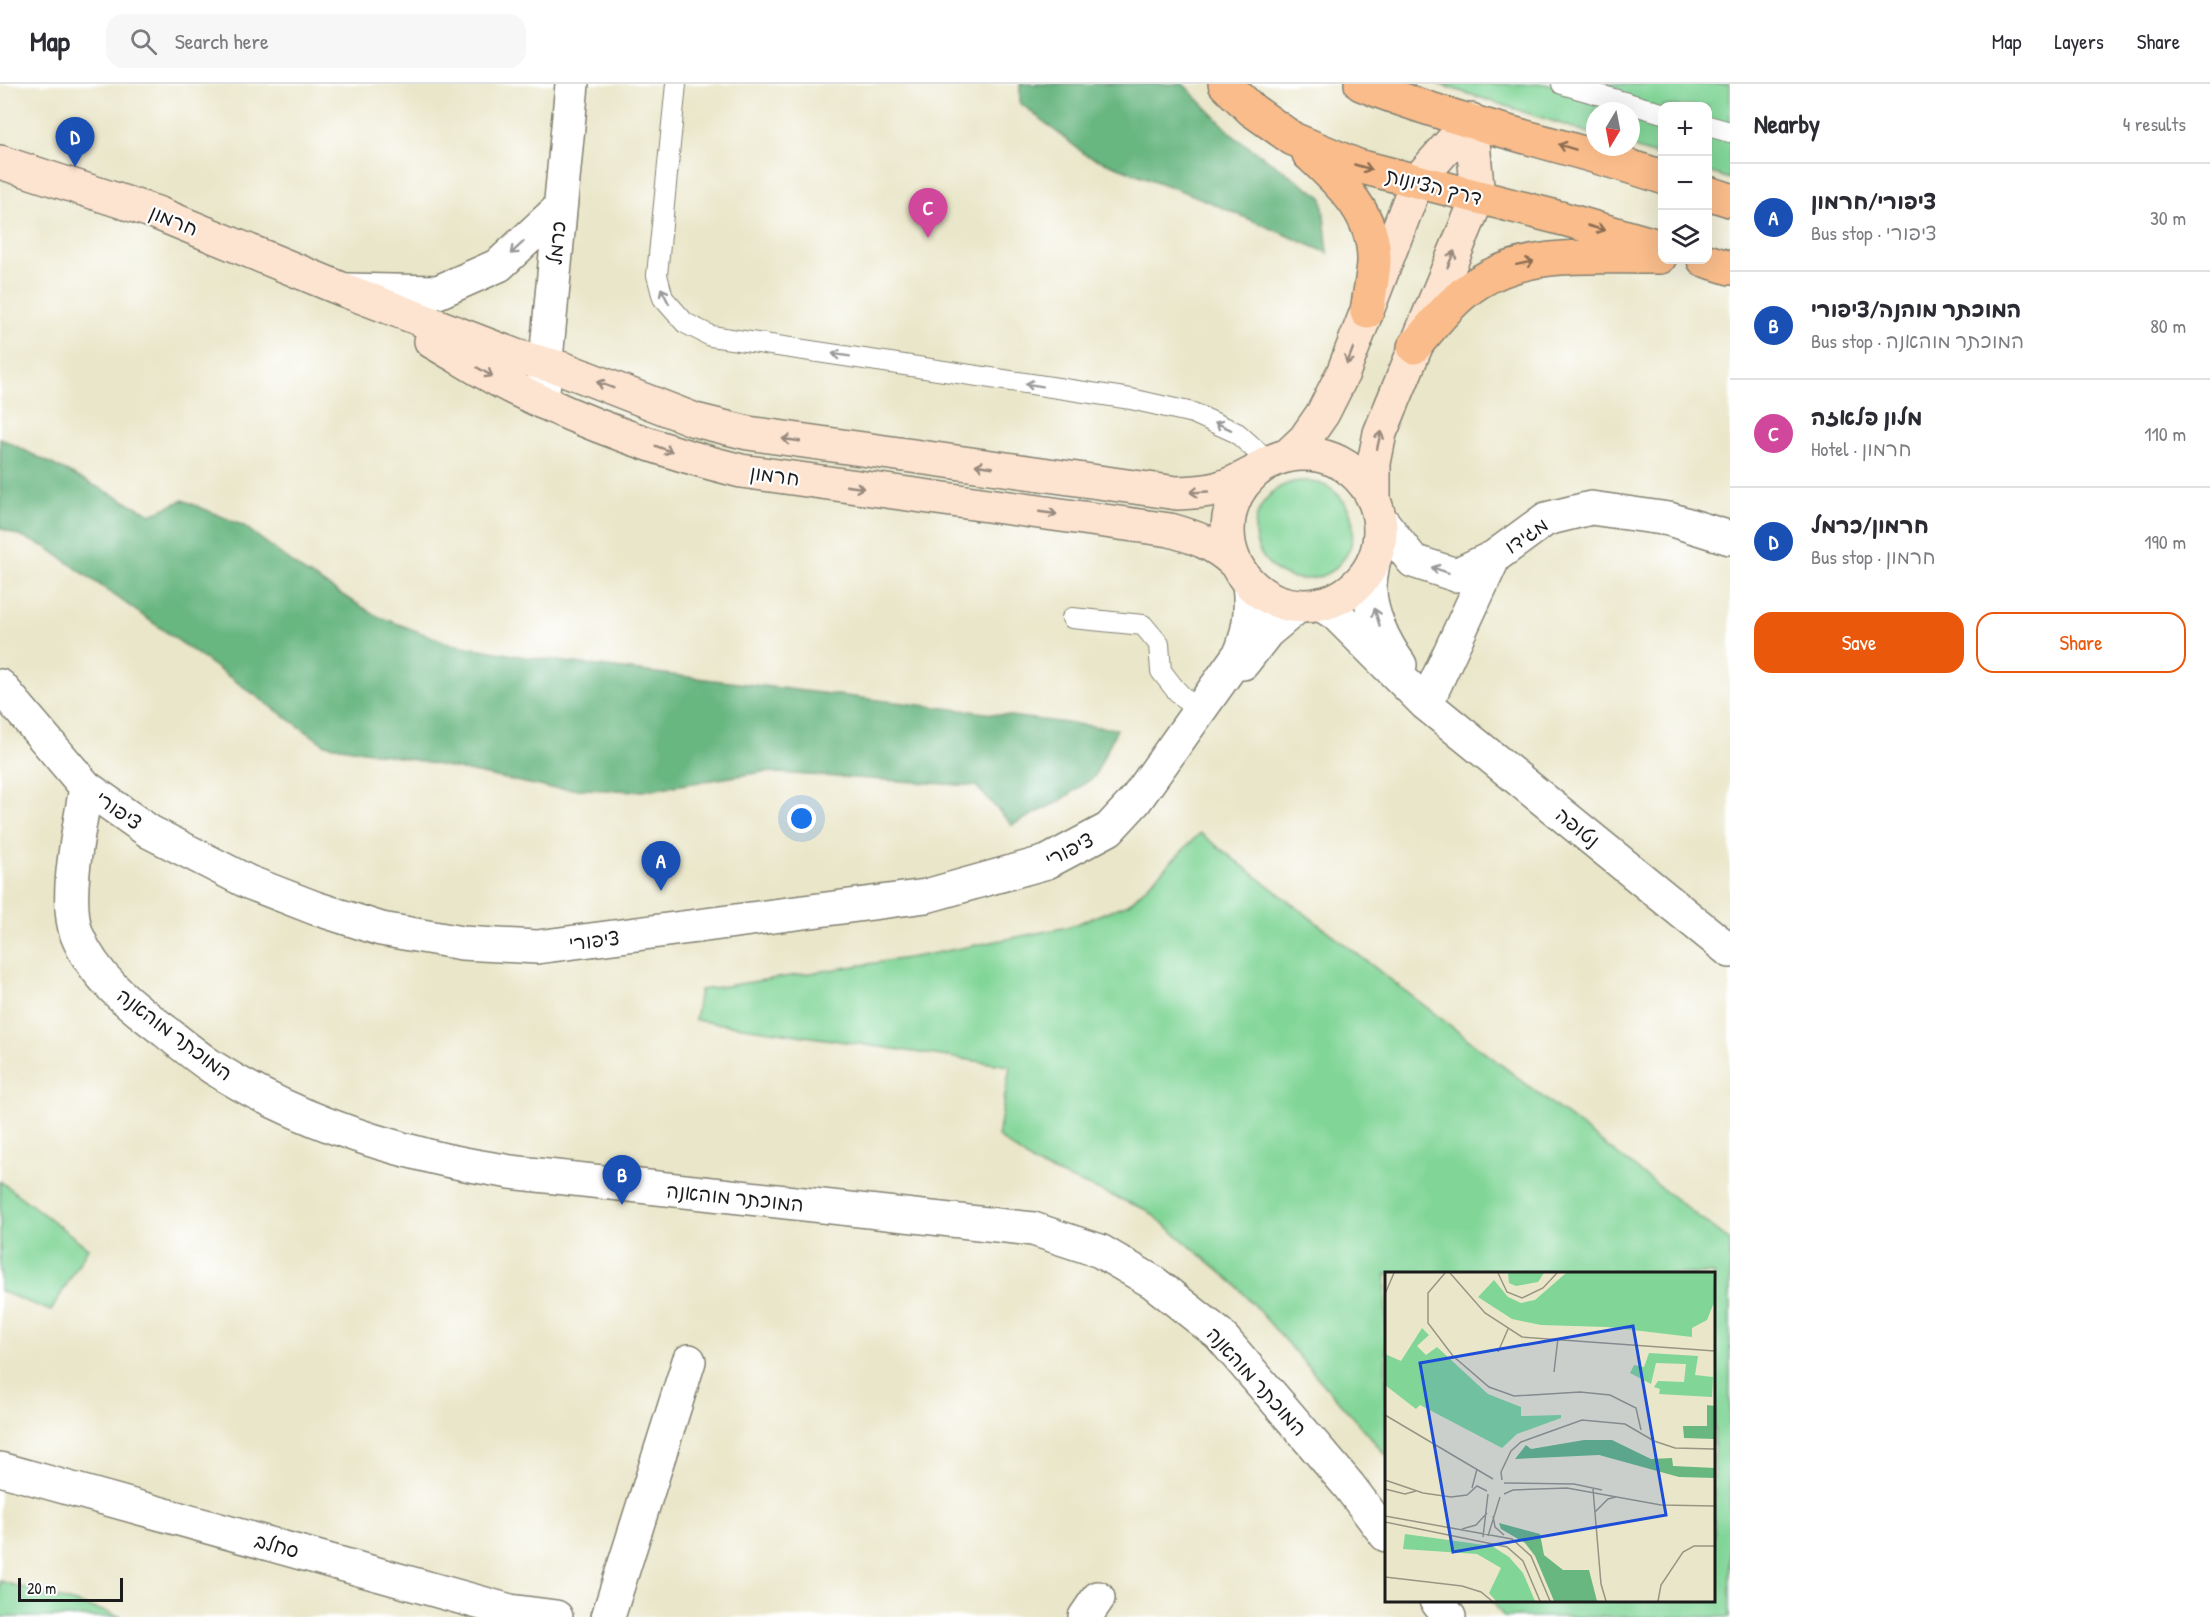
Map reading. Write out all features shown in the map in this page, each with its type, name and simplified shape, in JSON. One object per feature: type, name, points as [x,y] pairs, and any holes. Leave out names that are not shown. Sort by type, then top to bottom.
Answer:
[{"type":"highway","name":"דרך הציונות","points":[[1225,84],[1252,110],[1293,139],[1358,166],[1478,196],[1658,246]]},
{"type":"highway","points":[[1361,84],[1383,93],[1658,176]]},
{"type":"highway","points":[[1293,139],[1344,186],[1370,229],[1374,261],[1367,312]]},
{"type":"highway","points":[[1712,195],[1730,200]]},
{"type":"highway","points":[[1414,347],[1447,308],[1479,282],[1516,265],[1550,258],[1658,257]]},
{"type":"highway","points":[[1712,262],[1730,268]]},
{"type":"street","name":"כרמל","points":[[542,402],[572,84]]},
{"type":"street","points":[[1471,120],[1478,196],[1380,433],[1374,463],[1380,541],[1373,563],[1360,582],[1342,596],[1309,605],[1272,599],[1242,573],[1228,539],[1229,514],[1238,492],[1270,463],[1305,439],[1323,413],[1343,373],[1417,181],[1471,120]]},
{"type":"street","name":"חרמון","points":[[0,162],[157,213],[344,290],[516,356],[564,369],[695,420],[748,433],[1178,493],[1206,492],[1229,487],[1270,463]]},
{"type":"street","points":[[344,290],[438,292],[499,265],[560,208]]},
{"type":"street","name":"חרמון","points":[[344,290],[513,388],[542,402],[684,456],[741,471],[1170,530],[1201,538],[1222,550],[1242,573]]},
{"type":"street","points":[[1270,463],[1314,454],[1338,462],[1359,477],[1377,508]]},
{"type":"street","name":"מגידו","points":[[1377,508],[1413,561],[1455,575],[1494,557],[1546,519],[1591,508],[1669,519],[1730,538]]},
{"type":"street","points":[[1426,704],[1494,557]]},
{"type":"street","name":"נטופה","points":[[1373,563],[1370,588],[1376,617],[1389,649],[1426,704]]},
{"type":"street","name":"ציפורי","points":[[0,686],[86,787],[150,832],[248,882],[315,908],[381,929],[462,943],[537,947],[926,896],[1047,862],[1109,829],[1135,801],[1241,652],[1249,631],[1251,603],[1242,573]]},
{"type":"street","name":"ציפורי","points":[[1198,713],[1268,633],[1309,605]]},
{"type":"street","name":"נטופה","points":[[1309,605],[1336,614],[1426,704],[1730,951]]},
{"type":"street","name":"המוכתר מוהאנה","points":[[86,787],[71,892],[72,912],[77,934],[92,963],[110,986],[151,1021],[213,1067],[275,1102],[357,1135],[426,1156],[510,1172],[1033,1229],[1100,1251],[1153,1282],[1219,1334],[1349,1486],[1385,1534]]},
{"type":"street","points":[[608,1617],[689,1361]]},
{"type":"street","name":"סחלב","points":[[0,1469],[510,1611],[556,1617]]},
{"type":"street","points":[[1438,1602],[1449,1617]]},
{"type":"lane","points":[[676,84],[657,275],[663,298],[685,323],[711,336],[1131,399],[1193,412],[1237,433],[1270,463]]},
{"type":"lane","points":[[1562,84],[1658,112]]},
{"type":"lane","points":[[1712,127],[1730,132]]},
{"type":"lane","points":[[1071,618],[1143,625],[1159,644],[1161,671],[1174,689],[1198,713]]},
{"type":"green space","points":[[1020,84],[1183,84],[1236,138],[1322,197],[1328,253],[1195,196],[1086,155],[1020,103]]},
{"type":"green space","points":[[1438,84],[1730,84],[1730,179],[1712,173],[1712,102],[1658,102],[1658,156],[1640,150],[1640,102],[1586,102],[1586,132]]},
{"type":"green space","points":[[0,438],[151,514],[183,500],[244,526],[303,571],[377,616],[451,644],[525,657],[1117,729],[1094,777],[1060,801],[1012,825],[976,786],[763,772],[642,791],[549,788],[324,744],[46,547],[0,528]]},
{"type":"green space","points":[[1304,481],[1323,484],[1339,495],[1350,511],[1353,530],[1350,549],[1339,565],[1323,576],[1304,579],[1285,576],[1269,565],[1258,549],[1255,530],[1258,511],[1269,495],[1285,484]]},
{"type":"green space","points":[[1200,833],[1730,1241],[1730,1617],[1504,1617],[1493,1602],[1715,1602],[1715,1272],[1385,1272],[1385,1454],[1235,1284],[1147,1210],[1036,1165],[998,1137],[1010,1066],[695,1020],[700,990],[920,956],[1068,927],[1130,903]]},
{"type":"green space","points":[[0,1181],[88,1248],[51,1311],[0,1291]]},
{"type":"green space","points":[[0,1581],[123,1617],[0,1617]]},
{"type":"place","name":"חרמון/כרמל","points":[[75,167]]},
{"type":"place","name":"מלון פלאזה","points":[[928,238]]},
{"type":"place","name":"ציפורי/חרמון","points":[[661,891]]},
{"type":"place","name":"המוכתר מוהנה/ציפורי","points":[[622,1205]]}]
